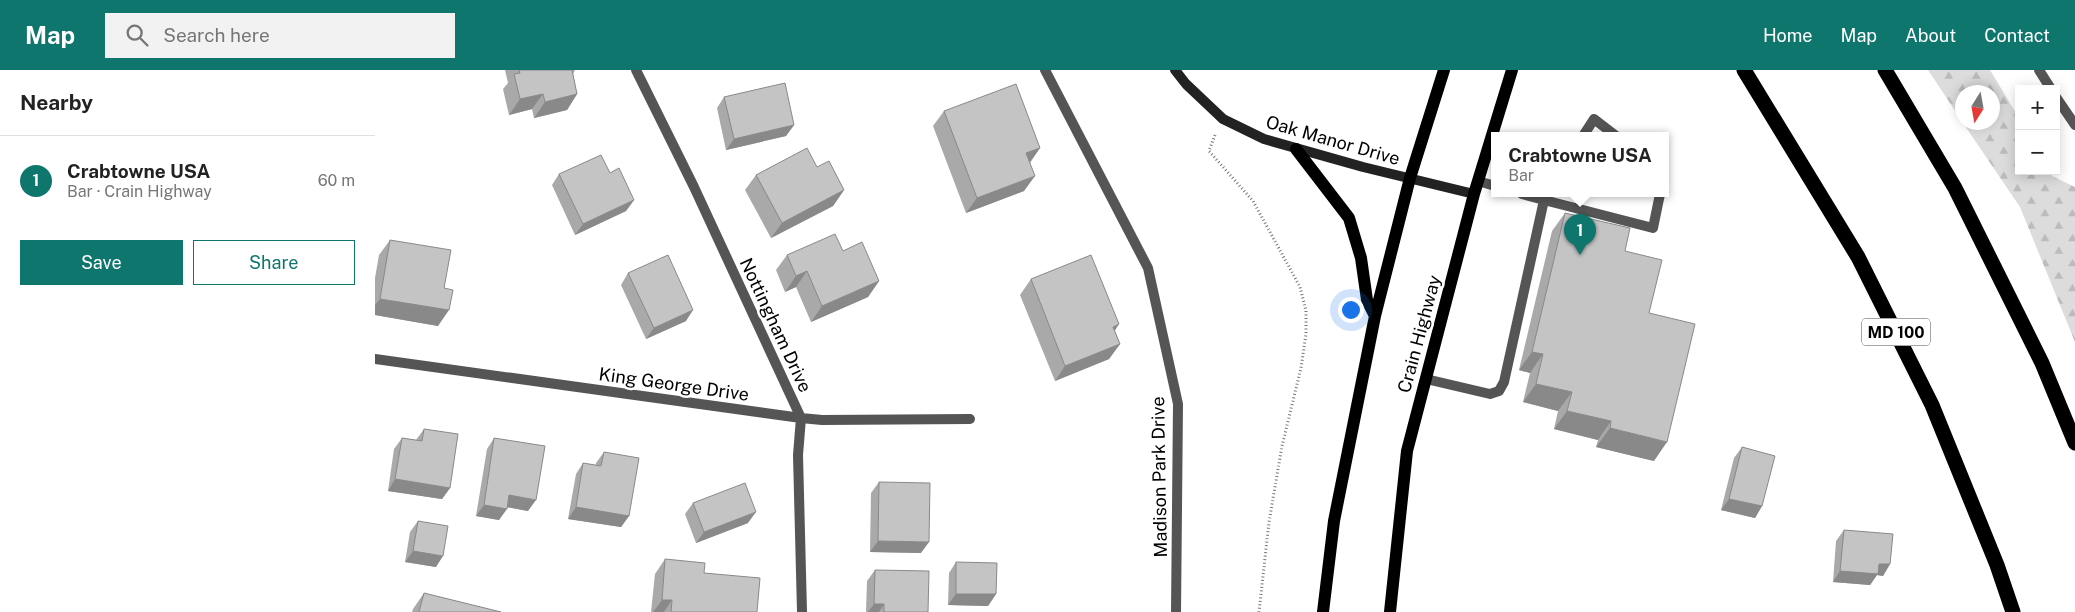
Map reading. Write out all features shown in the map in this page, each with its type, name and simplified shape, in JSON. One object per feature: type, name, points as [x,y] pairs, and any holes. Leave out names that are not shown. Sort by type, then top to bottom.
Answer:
[{"type":"highway","name":"MD 100","points":[[1744,70],[1858,257],[1932,405],[1997,565],[2013,612]]},
{"type":"highway","points":[[1885,70],[1955,188],[2042,363],[2075,443]]},
{"type":"main road","points":[[1323,612],[1334,521],[1375,316],[1410,178],[1444,70]]},
{"type":"main road","name":"Crain Highway","points":[[1493,132],[1512,70]]},
{"type":"main road","name":"Crain Highway","points":[[1390,612],[1407,451],[1474,194],[1491,139]]},
{"type":"main road","points":[[1296,149],[1349,218],[1361,258],[1367,300],[1375,316]]},
{"type":"street","name":"Nottingham Drive","points":[[636,70],[694,187],[801,418],[798,455],[802,612]]},
{"type":"street","name":"Madison Park Drive","points":[[1045,70],[1148,268],[1178,404],[1176,612]]},
{"type":"street","name":"Oak Manor Drive","points":[[1175,70],[1186,84],[1223,118],[1263,139],[1474,194]]},
{"type":"street","points":[[2039,70],[2048,85]]},
{"type":"street","points":[[2060,102],[2075,125]]},
{"type":"street","points":[[1585,132],[1594,118],[1611,132]]},
{"type":"street","points":[[1478,181],[1491,185]]},
{"type":"street","points":[[1426,379],[1490,394],[1499,391],[1504,382],[1546,197],[1653,228],[1659,197]]},
{"type":"street","name":"King George Drive","points":[[375,359],[801,418],[822,420],[970,419]]},
{"type":"path","points":[[1223,118],[1211,142],[1209,151],[1253,201],[1300,287],[1306,311],[1306,334],[1301,368],[1282,446],[1269,522],[1259,612]]},
{"type":"green space","points":[[1928,70],[1990,70],[1999,85],[1955,85],[1955,110]]},
{"type":"green space","points":[[2000,87],[2015,111],[2015,175],[2052,175],[2075,187],[2075,342],[2020,207],[1968,130],[2000,130]]},
{"type":"building","points":[[519,70],[572,70],[577,94],[545,102],[543,94],[520,99],[514,74],[520,73]]},
{"type":"building","points":[[785,83],[794,125],[734,139],[724,97]]},
{"type":"building","points":[[1016,84],[1040,148],[1026,153],[1035,176],[977,198],[944,111]]},
{"type":"building","points":[[807,148],[817,167],[829,161],[844,190],[782,223],[756,175]]},
{"type":"building","points":[[601,155],[610,173],[619,168],[634,200],[583,224],[559,174]]},
{"type":"building","points":[[1565,213],[1630,228],[1625,251],[1662,260],[1649,313],[1695,324],[1667,442],[1610,428],[1611,421],[1567,411],[1572,392],[1536,384],[1543,354],[1532,352]]},
{"type":"building","points":[[835,234],[843,251],[862,242],[879,281],[822,306],[807,271],[796,276],[787,255]]},
{"type":"building","points":[[390,240],[451,250],[444,288],[453,290],[449,310],[380,299]]},
{"type":"building","points":[[668,255],[693,310],[654,328],[628,273]]},
{"type":"building","points":[[1091,255],[1119,324],[1113,327],[1120,344],[1065,366],[1031,279]]},
{"type":"building","points":[[424,429],[458,434],[450,488],[395,479],[402,438],[422,441]]},
{"type":"building","points":[[494,438],[545,446],[536,500],[509,495],[507,509],[484,505]]},
{"type":"building","points":[[1742,447],[1775,456],[1762,506],[1729,499]]},
{"type":"building","points":[[604,452],[639,458],[629,516],[576,507],[583,463],[601,466]]},
{"type":"building","points":[[879,482],[930,483],[929,542],[878,541]]},
{"type":"building","points":[[745,483],[756,512],[704,532],[693,503]]},
{"type":"building","points":[[418,521],[448,526],[443,556],[413,551]]},
{"type":"building","points":[[1844,530],[1893,534],[1890,564],[1879,564],[1878,574],[1840,571]]},
{"type":"building","points":[[665,559],[705,563],[704,573],[760,578],[757,612],[671,612],[672,600],[662,600]]},
{"type":"building","points":[[956,562],[997,563],[996,594],[956,594]]},
{"type":"building","points":[[875,570],[929,571],[928,612],[884,612],[884,604],[874,604]]},
{"type":"building","points":[[424,593],[501,612],[419,612]]},
{"type":"place","name":"Crabtowne USA","points":[[1580,255]]}]
